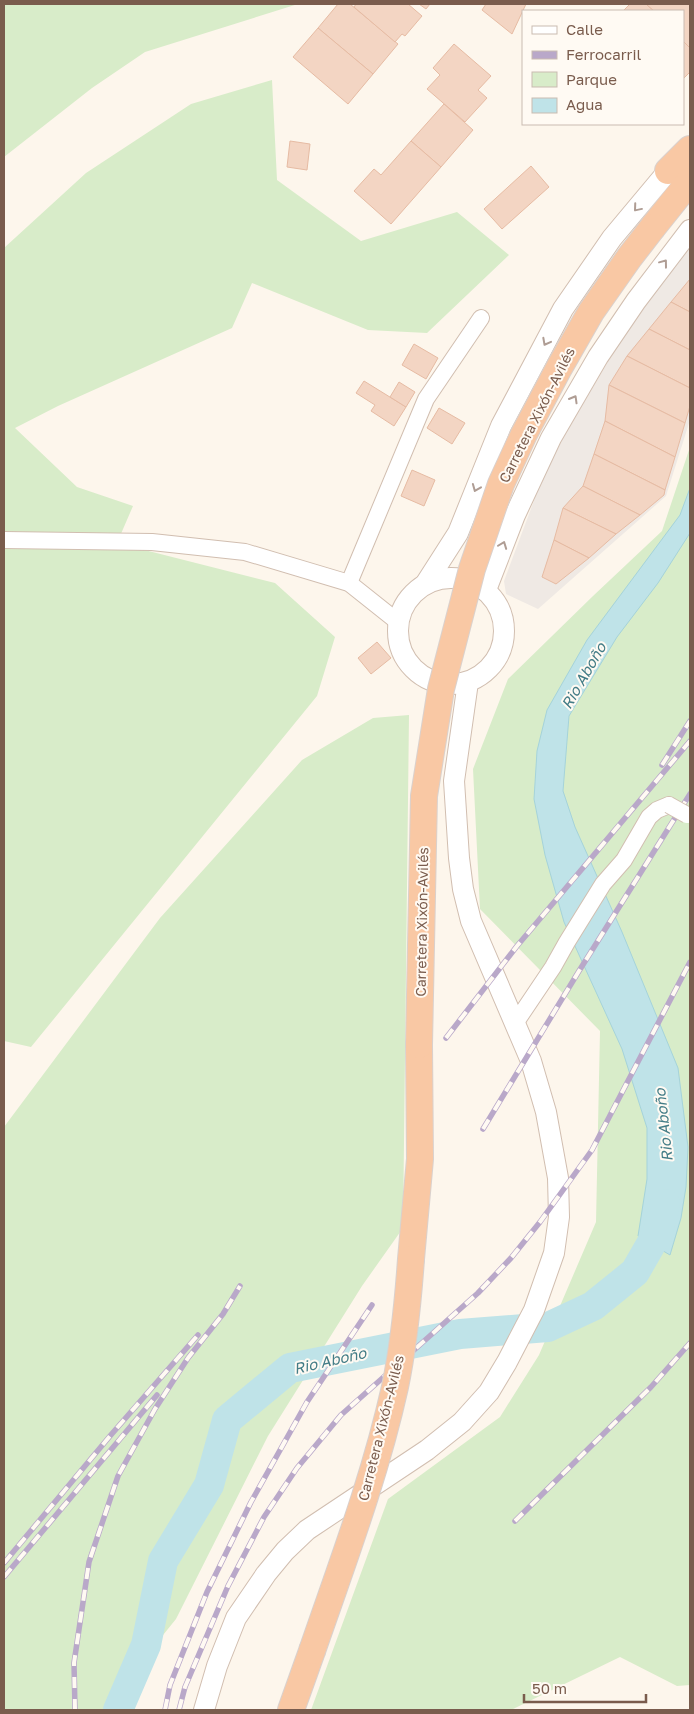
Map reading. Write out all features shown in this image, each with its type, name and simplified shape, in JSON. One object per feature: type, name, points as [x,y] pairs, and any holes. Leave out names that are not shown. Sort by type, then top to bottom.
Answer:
[{"type":"highway","name":"Carretera Xixón-Avilés","points":[[291,1710],[371,1476],[395,1387],[406,1324],[420,1160],[419,1045],[424,796],[441,689],[472,569],[501,484],[524,434],[554,376],[591,312],[653,227],[679,176],[690,149]]},
{"type":"street","points":[[426,583],[458,533],[502,426],[563,309],[612,238],[679,176]]},
{"type":"street","points":[[486,590],[515,515],[551,438],[598,358],[630,309],[690,230]]},
{"type":"street","points":[[349,582],[426,399],[481,318]]},
{"type":"street","points":[[4,540],[152,542],[245,552],[349,582],[398,622]]},
{"type":"street","points":[[457,577],[473,581],[486,590],[500,608],[505,630],[500,652],[487,670],[468,682],[450,684],[432,681],[416,672],[405,657],[398,640],[398,622],[403,606],[413,593],[426,583],[441,578],[457,577]]},
{"type":"street","points":[[204,1710],[217,1666],[236,1618],[266,1574],[285,1551],[307,1530],[427,1450],[462,1422],[488,1392],[507,1362],[534,1310],[554,1254],[558,1217],[558,1178],[546,1112],[531,1061],[516,1022],[471,921],[463,889],[454,781],[468,682]]},
{"type":"street","points":[[516,1022],[553,967],[603,884],[624,860],[649,817],[657,810],[669,804],[688,816]]},
{"type":"shaded area","points":[[690,246],[690,420],[666,496],[538,609],[506,594],[504,581],[548,463],[641,306]]},
{"type":"green space","points":[[4,4],[298,4],[145,52],[92,88],[4,157]]},
{"type":"green space","points":[[272,80],[277,180],[361,241],[457,212],[509,255],[427,333],[368,330],[252,283],[232,328],[58,406],[15,428],[77,487],[133,506],[117,543],[275,583],[335,637],[317,696],[31,1047],[4,1041],[4,248],[86,173],[191,104]]},
{"type":"green space","points":[[690,447],[690,1685],[677,1686],[620,1657],[511,1710],[311,1710],[388,1499],[500,1417],[539,1355],[596,1222],[600,1031],[480,909],[473,769],[508,679],[662,531]]},
{"type":"green space","points":[[409,715],[403,1228],[362,1286],[268,1436],[176,1619],[109,1702],[108,1710],[4,1710],[4,1127],[160,918],[302,760],[373,718]]},
{"type":"water","points":[[690,488],[690,533],[658,583],[617,637],[569,716],[563,791],[575,827],[622,932],[678,1068],[688,1147],[686,1187],[681,1218],[670,1255],[638,1236],[647,1179],[647,1128],[622,1049],[564,922],[545,855],[534,799],[537,751],[547,710],[587,640],[680,515]]},
{"type":"building","points":[[338,4],[350,4],[398,44],[373,74],[318,28]]},
{"type":"building","points":[[356,4],[408,4],[422,16],[405,36],[402,34],[395,42],[354,7]]},
{"type":"building","points":[[419,4],[430,4],[426,9]]},
{"type":"building","points":[[486,4],[526,4],[512,34],[482,10]]},
{"type":"building","points":[[630,4],[646,4],[653,10],[624,10]]},
{"type":"building","points":[[646,4],[690,4],[690,48],[684,42],[684,10],[653,10]]},
{"type":"building","points":[[318,28],[373,74],[348,104],[293,57]]},
{"type":"building","points":[[684,42],[690,48],[690,72],[684,78]]},
{"type":"building","points":[[454,44],[491,76],[478,90],[487,98],[465,122],[427,89],[440,75],[433,68]]},
{"type":"building","points":[[444,104],[473,130],[441,167],[411,141]]},
{"type":"building","points":[[290,141],[310,144],[307,170],[287,167]]},
{"type":"building","points":[[411,141],[441,167],[391,224],[354,191],[374,169],[381,175]]},
{"type":"building","points":[[531,166],[549,187],[502,229],[484,209]]},
{"type":"building","points":[[690,279],[690,312],[671,302]]},
{"type":"building","points":[[671,302],[690,312],[690,350],[649,329]]},
{"type":"building","points":[[649,329],[690,350],[690,388],[627,356]]},
{"type":"building","points":[[414,344],[438,358],[426,379],[402,365]]},
{"type":"building","points":[[627,356],[690,388],[690,406],[685,423],[609,385]]},
{"type":"building","points":[[364,381],[406,407],[394,426],[371,411],[375,405],[356,393]]},
{"type":"building","points":[[399,382],[415,392],[406,407],[390,397]]},
{"type":"building","points":[[609,385],[685,423],[675,457],[605,421]]},
{"type":"building","points":[[439,408],[465,423],[452,444],[427,428]]},
{"type":"building","points":[[605,421],[675,457],[665,490],[594,454]]},
{"type":"building","points":[[594,454],[665,490],[664,495],[640,515],[583,486]]},
{"type":"building","points":[[412,470],[435,480],[424,506],[401,496]]},
{"type":"building","points":[[583,486],[640,515],[616,534],[563,508]]},
{"type":"building","points":[[563,508],[616,534],[589,558],[554,540]]},
{"type":"building","points":[[554,540],[589,558],[556,584],[542,577]]},
{"type":"building","points":[[377,642],[391,658],[371,674],[358,658]]},
{"type":"waterway","name":"Rio Aboño","points":[[118,1710],[146,1645],[163,1561],[209,1485],[227,1420],[290,1368],[460,1334],[548,1327],[593,1306],[635,1272],[658,1232],[665,1204]]},
{"type":"railway","points":[[662,765],[690,721]]},
{"type":"railway","points":[[446,1038],[517,946],[690,741]]},
{"type":"railway","points":[[483,1129],[690,794]]},
{"type":"railway","points":[[179,1710],[185,1687],[228,1586],[264,1517],[297,1468],[341,1415],[478,1293],[511,1258],[540,1222],[592,1150],[690,962]]},
{"type":"railway","points":[[75,1710],[74,1663],[89,1562],[118,1476],[155,1409],[188,1358],[223,1314],[240,1286]]},
{"type":"railway","points":[[165,1710],[170,1685],[207,1592],[251,1502],[307,1402],[372,1305]]},
{"type":"railway","points":[[4,1563],[110,1436],[198,1335]]},
{"type":"railway","points":[[515,1521],[651,1387],[690,1343]]},
{"type":"railway","points":[[4,1577],[157,1395]]}]
